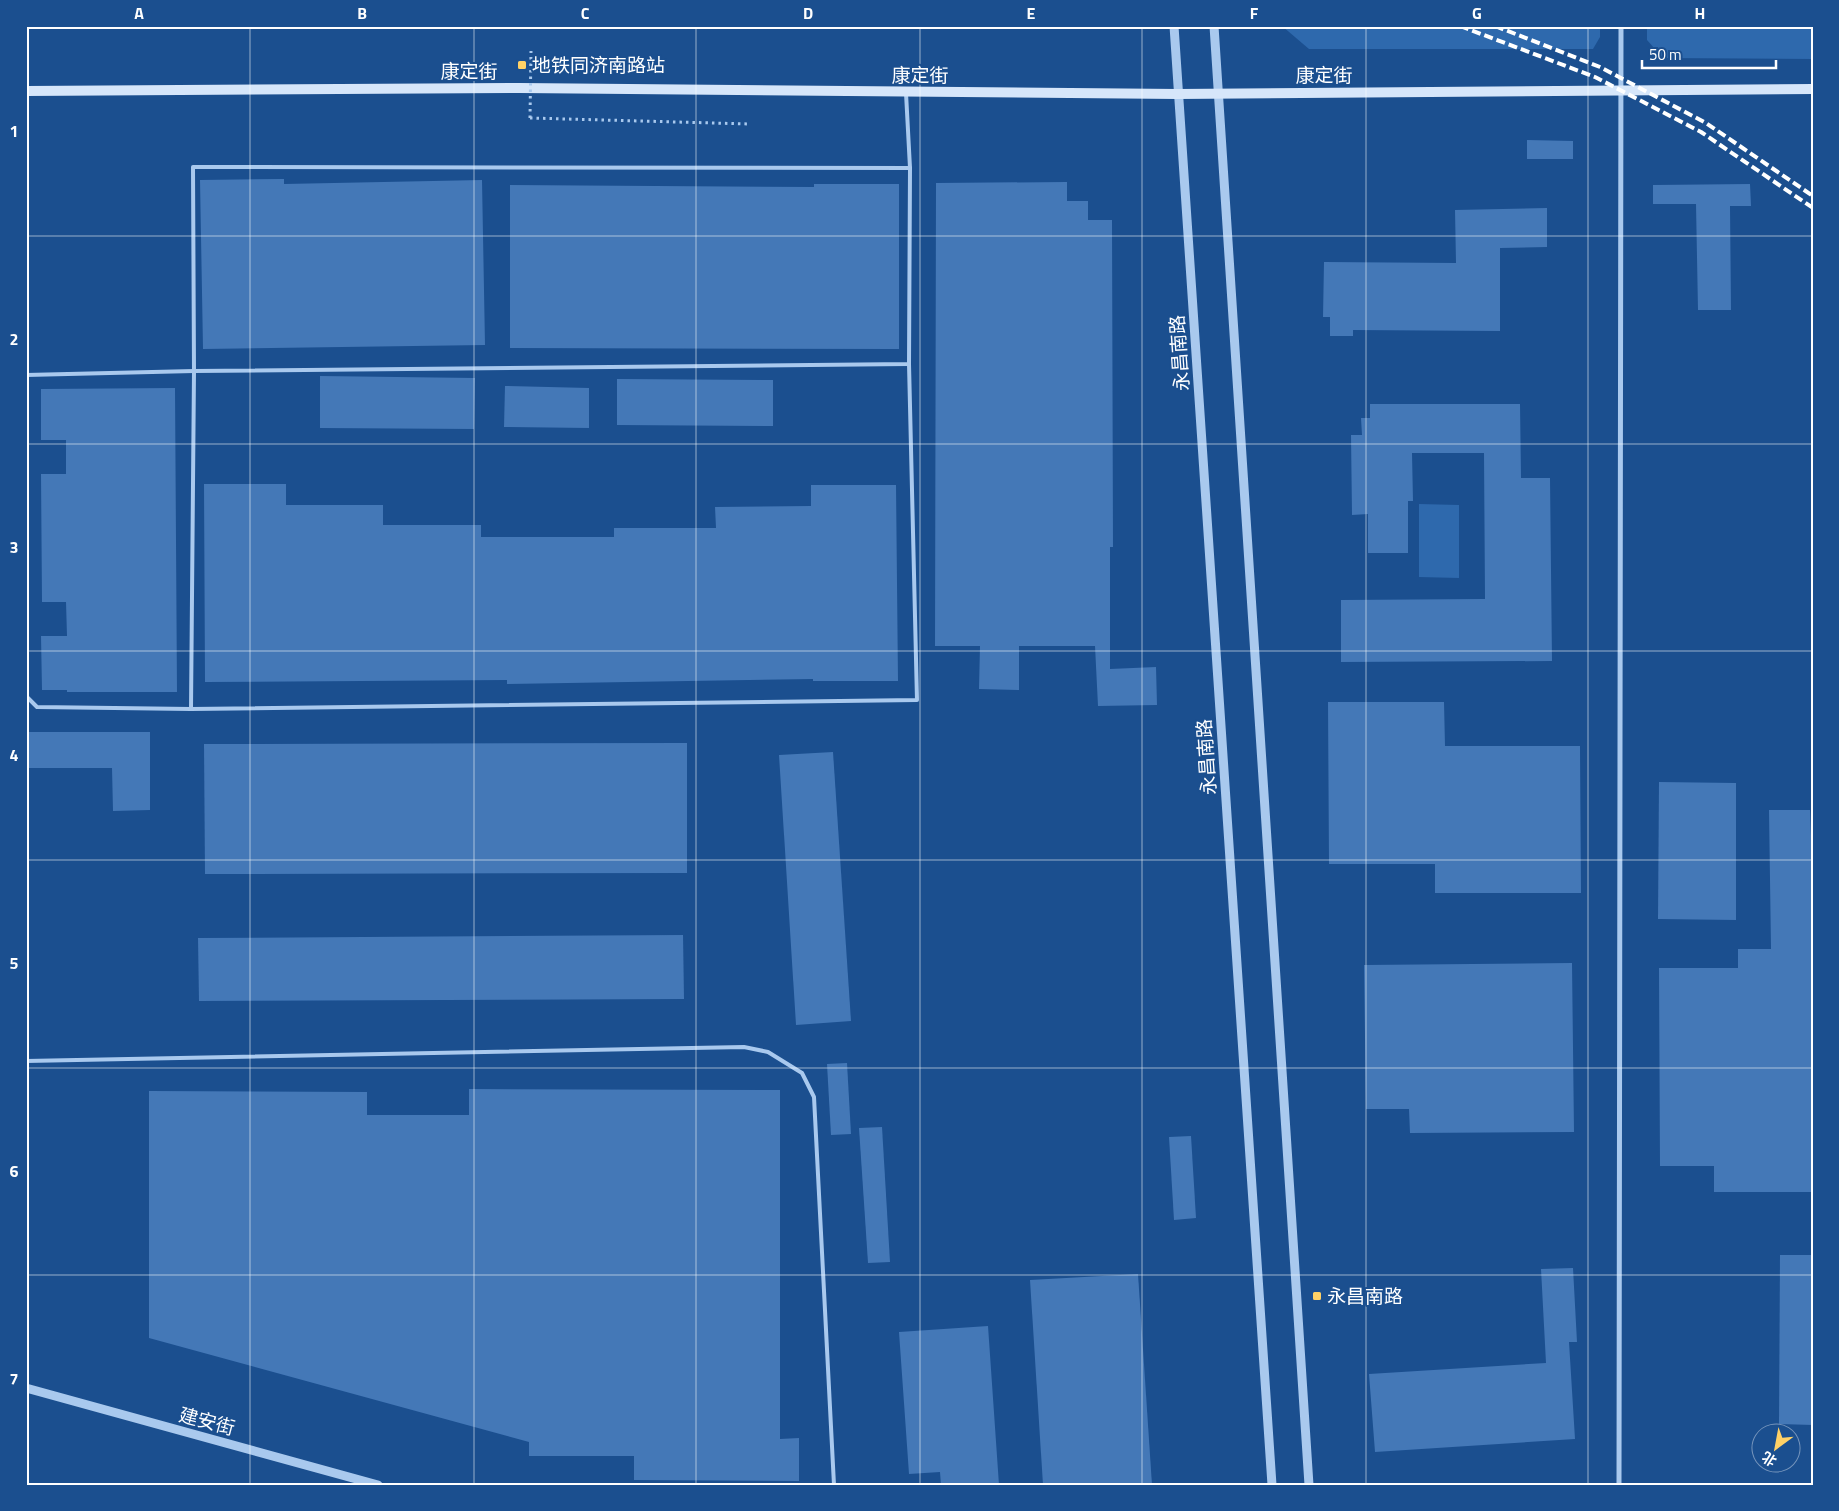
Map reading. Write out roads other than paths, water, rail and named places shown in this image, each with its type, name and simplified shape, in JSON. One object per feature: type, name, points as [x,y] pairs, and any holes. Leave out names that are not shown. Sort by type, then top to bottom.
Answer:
[{"type":"main road","name":"康定街","points":[[26,91],[520,88],[1178,94],[1219,92],[1621,92],[1813,89]]},
{"type":"street","name":"永昌南路","points":[[1174,26],[1272,1485]]},
{"type":"street","points":[[1214,26],[1309,1485]]},
{"type":"street","points":[[1619,1485],[1622,26]]},
{"type":"street","name":"建安街","points":[[26,1388],[378,1485]]},
{"type":"lane","points":[[26,696],[37,707],[191,709],[917,700],[909,364],[910,168],[906,93]]},
{"type":"lane","points":[[191,709],[194,371],[193,167],[910,168]]},
{"type":"lane","points":[[26,375],[194,371],[909,364]]},
{"type":"lane","points":[[26,1061],[744,1047],[768,1052],[802,1073],[814,1097],[834,1485]]},
{"type":"railway","points":[[1460,26],[1595,77],[1701,132],[1813,208]]},
{"type":"railway","points":[[1495,26],[1600,67],[1706,123],[1813,196]]},
{"type":"place","name":"地铁同济南路站","points":[[522,65]]},
{"type":"place","name":"永昌南路","points":[[1317,1296]]}]
